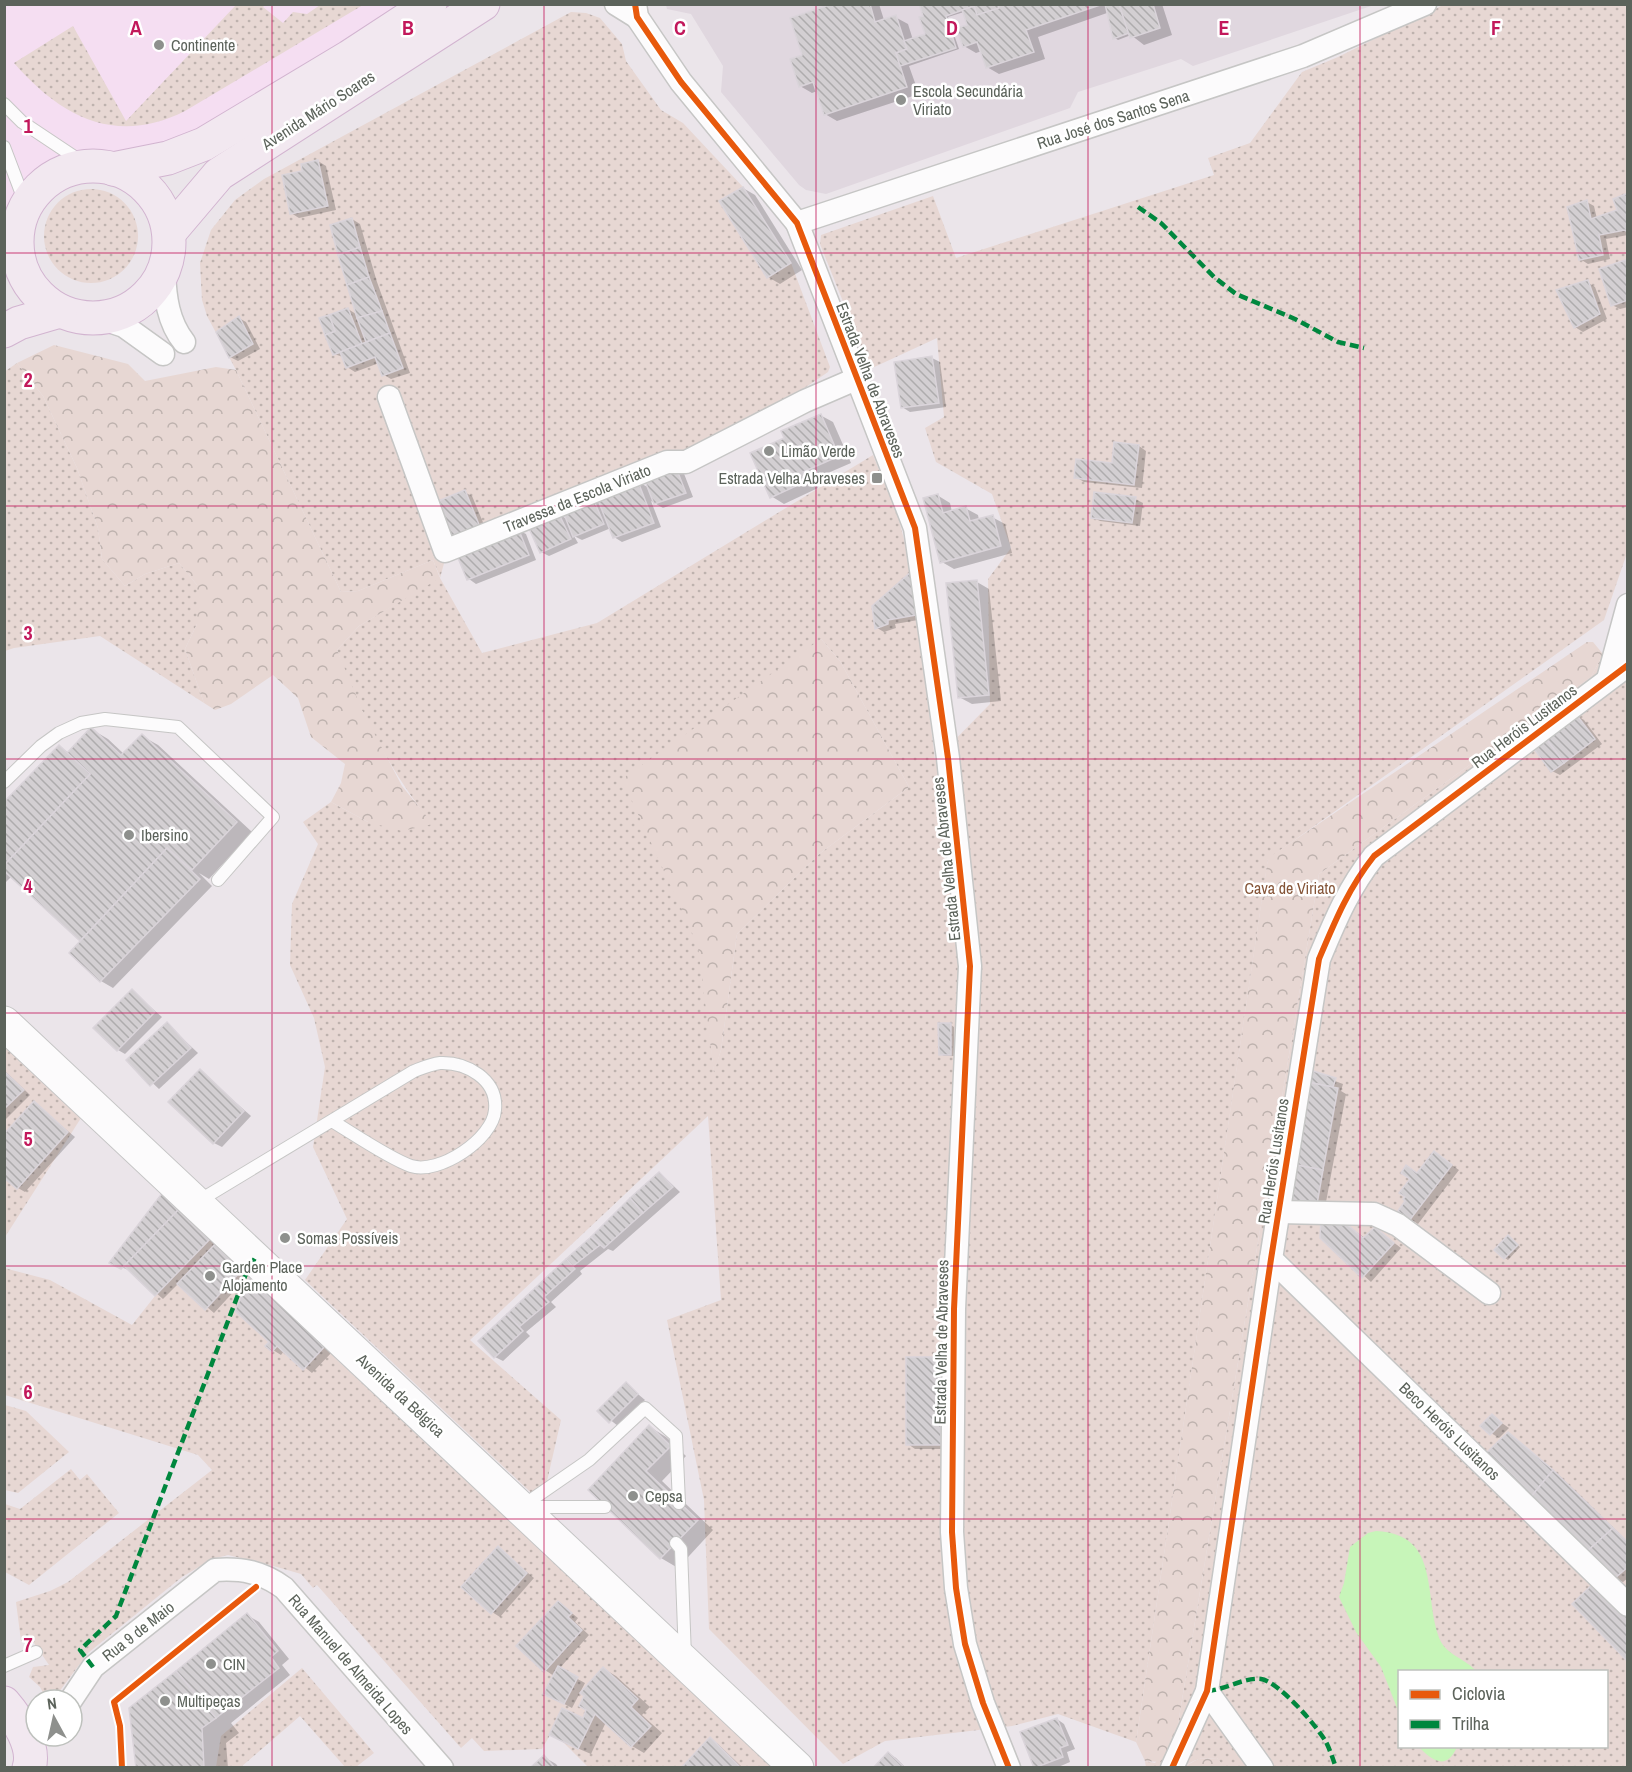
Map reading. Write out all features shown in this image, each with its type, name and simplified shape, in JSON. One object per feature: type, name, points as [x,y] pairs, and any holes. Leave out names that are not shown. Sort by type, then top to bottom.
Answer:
[{"type":"main road","name":"Avenida Mário Soares","points":[[101,168],[168,158],[204,144],[350,57],[430,4]]},
{"type":"main road","name":"Avenida Mário Soares","points":[[169,233],[219,174],[483,4]]},
{"type":"main road","points":[[4,260],[22,216],[42,185],[64,172],[101,168],[134,178],[151,192],[163,211],[169,233],[169,253],[164,272],[153,290],[138,304],[120,314],[100,318],[80,317],[60,311],[40,297],[25,277],[17,253],[22,216]]},
{"type":"main road","points":[[4,331],[19,323],[60,311]]},
{"type":"main road","name":"Avenida da Bélgica","points":[[4,1023],[522,1507],[796,1767]]},
{"type":"main road","points":[[4,1702],[21,1727],[33,1756]]},
{"type":"street","points":[[616,4],[636,11]]},
{"type":"street","name":"Rua José dos Santos Sena","points":[[797,223],[1303,56],[1425,4]]},
{"type":"street","name":"Estrada Velha de Abraveses","points":[[636,11],[695,101],[797,223],[915,528],[963,877],[970,966],[954,1309],[952,1532],[956,1588],[965,1644],[983,1702],[1010,1767]]},
{"type":"street","points":[[164,272],[166,299],[171,319],[175,332],[184,342]]},
{"type":"street","points":[[100,318],[124,326],[163,354]]},
{"type":"street","name":"Travessa da Escola Viriato","points":[[389,397],[445,550],[668,462],[686,462],[805,401],[856,379]]},
{"type":"street","points":[[1608,679],[1628,605]]},
{"type":"street","name":"Rua Heróis Lusitanos","points":[[1172,1767],[1208,1691],[1278,1212],[1319,959],[1352,885],[1374,856],[1628,665]]},
{"type":"street","points":[[1278,1212],[1374,1214],[1398,1225],[1489,1293]]},
{"type":"street","name":"Beco Heróis Lusitanos","points":[[1271,1259],[1628,1605]]},
{"type":"street","name":"Rua Manuel de Almeida Lopes","points":[[215,1570],[240,1569],[258,1572],[284,1588],[442,1767]]},
{"type":"street","name":"Rua 9 de Maio","points":[[79,1688],[93,1667],[215,1570]]},
{"type":"street","points":[[1208,1691],[1262,1767]]},
{"type":"lane","points":[[4,104],[22,123],[101,168]]},
{"type":"lane","points":[[4,147],[22,216]]},
{"type":"lane","points":[[4,782],[41,746],[59,733],[81,723],[105,719],[178,727],[273,817],[218,880]]},
{"type":"lane","points":[[196,1202],[414,1071],[438,1063],[461,1065],[483,1077],[493,1095],[495,1111],[488,1127],[467,1149],[446,1162],[429,1167],[411,1166],[332,1121]]},
{"type":"lane","points":[[522,1507],[588,1460],[645,1408],[676,1436],[679,1503]]},
{"type":"lane","points":[[522,1507],[605,1507]]},
{"type":"lane","points":[[679,1543],[686,1664]]},
{"type":"lane","points":[[4,1666],[36,1652]]},
{"type":"shaded area","points":[[5,5],[430,5],[349,57],[113,169],[43,178],[17,253],[5,268]]},
{"type":"shaded area","name":"Escola Secundária Viriato","points":[[666,5],[1374,5],[1193,66],[1181,59],[1078,92],[1070,108],[826,194],[806,190],[799,185],[721,92],[723,66],[691,14],[667,9]]},
{"type":"shaded area","points":[[1376,1531],[1397,1535],[1412,1544],[1421,1556],[1427,1572],[1441,1642],[1444,1647],[1475,1670],[1398,1670],[1398,1710],[1381,1667],[1356,1632],[1339,1597],[1344,1583],[1350,1547],[1368,1533]]},
{"type":"shaded area","points":[[1420,1748],[1456,1748],[1449,1759],[1444,1761],[1429,1757]]},
{"type":"green space","points":[[236,5],[265,5],[263,7],[283,23],[293,12],[307,14],[320,5],[363,5],[185,111],[160,121],[136,126],[113,125],[91,120],[71,111],[32,82],[14,63],[73,26],[126,121]]},
{"type":"green space","points":[[1443,5],[1627,5],[1627,553],[1604,620],[1268,859],[1136,1742],[1058,1714],[1012,1726],[885,1741],[843,1764],[709,1629],[704,1500],[667,1320],[721,1300],[708,1116],[470,1340],[561,1420],[542,1503],[305,1280],[347,1219],[313,1147],[325,1067],[314,1018],[290,965],[292,904],[318,844],[303,822],[331,802],[368,822],[432,824],[377,741],[337,650],[359,626],[440,577],[433,560],[358,591],[341,592],[236,370],[207,316],[202,300],[200,263],[211,230],[235,200],[264,179],[571,12],[586,13],[600,18],[622,44],[626,61],[661,110],[683,123],[743,187],[791,263],[830,367],[828,372],[788,398],[704,442],[660,461],[480,527],[464,490],[440,578],[482,653],[597,623],[873,455],[898,516],[912,571],[935,760],[990,704],[988,579],[1011,548],[992,494],[936,462],[925,428],[944,417],[937,338],[870,369],[820,244],[821,235],[933,196],[956,258],[1214,175],[1208,158],[1250,143],[1302,72],[1338,57]],"holes":[[[821,639],[840,661],[909,787],[819,854],[737,934],[721,1050],[714,1071],[699,946]]]},
{"type":"green space","points":[[82,189],[100,189],[125,202],[135,218],[138,236],[135,254],[125,270],[100,283],[82,283],[57,270],[44,245],[44,227],[57,202]]},
{"type":"green space","points":[[54,345],[128,364],[145,381],[216,367],[236,370],[341,592],[358,591],[433,560],[440,578],[359,626],[337,650],[363,712],[402,786],[433,824],[402,831],[368,822],[331,802],[341,783],[345,764],[311,737],[298,698],[273,675],[231,704],[215,710],[204,703],[185,649],[197,624],[197,585],[179,563],[145,574],[125,586],[102,559],[98,528],[77,468],[43,396],[17,363]]},
{"type":"green space","points":[[17,363],[43,396],[77,468],[98,528],[102,559],[125,586],[145,574],[179,563],[197,585],[197,624],[185,649],[204,703],[100,636],[5,651],[4,372]]},
{"type":"green space","points":[[821,639],[840,661],[909,787],[819,854],[737,934],[721,1050],[714,1073],[698,946],[622,779]]},
{"type":"green space","name":"Cava de Viriato","points":[[1587,642],[1593,642],[1603,654],[1591,677],[1319,874],[1176,1736],[1160,1762],[1145,1761],[1136,1742],[1268,858]]},
{"type":"green space","points":[[1627,642],[1627,1767],[1224,1768],[1217,1758],[1198,1759],[1182,1767],[1146,1768],[1145,1761],[1155,1763],[1176,1736],[1319,874],[1591,677],[1603,654]]},
{"type":"green space","points":[[5,1047],[81,1118],[5,1237]]},
{"type":"green space","points":[[211,1238],[250,1276],[235,1311],[269,1342],[266,1345],[272,1352],[277,1346],[303,1370],[326,1345],[335,1358],[777,1767],[588,1767],[563,1742],[550,1735],[542,1749],[484,1751],[472,1738],[461,1748],[317,1585],[313,1588],[301,1574],[228,1555],[212,1559],[182,1577],[88,1653],[62,1688],[41,1688],[29,1677],[33,1667],[49,1665],[34,1643],[21,1641],[16,1602],[50,1591],[68,1582],[212,1470],[198,1455],[5,1395],[4,1268],[50,1280],[132,1325],[155,1296]]},
{"type":"green space","points":[[5,1405],[26,1411],[69,1452],[18,1493],[5,1490]]},
{"type":"green space","points":[[71,1469],[80,1480],[87,1474],[119,1513],[29,1585],[5,1572],[5,1504],[20,1509]]},
{"type":"green space","points":[[302,1668],[374,1753],[356,1767],[345,1767],[300,1716],[241,1767],[216,1767],[221,1736]]},
{"type":"green space","points":[[1217,1758],[1224,1767],[1182,1768],[1198,1759]]},
{"type":"building","points":[[832,4],[870,4],[875,22],[896,15],[907,49],[896,53],[907,87],[824,115],[813,82],[799,87],[790,59],[802,55],[790,18]]},
{"type":"building","points":[[919,4],[998,4],[999,8],[977,15],[974,6],[946,16],[956,48],[900,66],[896,53],[907,49],[904,41],[925,34],[919,17],[923,16]]},
{"type":"building","points":[[998,4],[1103,4],[1026,30],[1034,52],[986,68],[977,42],[963,47],[956,28],[967,25],[962,10],[974,6],[977,15],[999,8]]},
{"type":"building","points":[[1105,4],[1119,4],[1129,33],[1113,39]]},
{"type":"building","points":[[1119,4],[1153,4],[1160,28],[1130,38]]},
{"type":"building","points":[[318,160],[328,206],[290,214],[282,175],[302,171],[301,164]]},
{"type":"building","points":[[743,187],[791,263],[767,278],[719,201]]},
{"type":"building","points":[[1628,193],[1628,233],[1625,230],[1599,235],[1603,255],[1579,260],[1567,207],[1587,200],[1591,219],[1617,210],[1613,199]]},
{"type":"building","points":[[352,218],[360,247],[338,255],[330,225]]},
{"type":"building","points":[[360,247],[369,277],[347,285],[338,255]]},
{"type":"building","points":[[1628,259],[1628,300],[1611,306],[1599,269]]},
{"type":"building","points":[[369,277],[382,311],[357,318],[347,285]]},
{"type":"building","points":[[1588,280],[1600,314],[1574,328],[1556,290]]},
{"type":"building","points":[[348,308],[362,344],[333,355],[325,335],[335,331],[329,315]]},
{"type":"building","points":[[382,311],[390,333],[366,342],[357,318]]},
{"type":"building","points":[[329,315],[335,331],[325,335],[319,318]]},
{"type":"building","points":[[239,316],[253,344],[229,358],[216,332]]},
{"type":"building","points":[[390,333],[403,368],[382,376],[375,357],[346,368],[340,352]]},
{"type":"building","points":[[932,356],[939,403],[901,408],[894,362]]},
{"type":"building","points":[[821,414],[839,456],[803,472],[807,481],[770,498],[750,453],[784,438],[781,431]]},
{"type":"building","points":[[1114,442],[1139,445],[1134,485],[1074,478],[1076,459],[1112,463]]},
{"type":"building","points":[[675,465],[686,493],[654,504],[643,476]]},
{"type":"building","points":[[637,479],[654,523],[613,538],[596,495]]},
{"type":"building","points":[[465,490],[480,527],[452,539],[436,502]]},
{"type":"building","points":[[1094,492],[1136,497],[1132,523],[1091,518]]},
{"type":"building","points":[[938,494],[943,513],[966,506],[970,521],[993,515],[1001,546],[940,563],[923,498]]},
{"type":"building","points":[[592,496],[604,524],[573,537],[562,509]]},
{"type":"building","points":[[558,512],[571,539],[540,553],[528,526]]},
{"type":"building","points":[[518,528],[529,555],[467,580],[456,553]]},
{"type":"building","points":[[912,571],[917,615],[888,620],[888,624],[875,629],[872,606]]},
{"type":"building","points":[[977,580],[989,695],[958,698],[946,583]]},
{"type":"building","points":[[1576,714],[1595,739],[1564,763],[1545,737]]},
{"type":"building","name":"Ibersino","points":[[91,727],[121,755],[142,734],[237,822],[192,870],[167,848],[80,941],[4,871],[4,865],[90,774],[67,753]]},
{"type":"building","points":[[1545,737],[1564,763],[1551,772],[1532,746]]},
{"type":"building","points":[[59,745],[90,774],[4,865],[4,802]]},
{"type":"building","points":[[167,848],[200,879],[100,982],[69,953]]},
{"type":"building","points":[[132,989],[155,1012],[117,1051],[93,1028]]},
{"type":"building","points":[[167,1022],[191,1048],[150,1086],[126,1060]]},
{"type":"building","points":[[938,1023],[951,1023],[951,1055],[939,1055]]},
{"type":"building","points":[[200,1069],[244,1111],[213,1144],[168,1102]]},
{"type":"building","points":[[1310,1070],[1336,1078],[1333,1087],[1307,1082]]},
{"type":"building","points":[[4,1071],[24,1090],[4,1109]]},
{"type":"building","points":[[1307,1082],[1338,1088],[1323,1170],[1291,1164]]},
{"type":"building","points":[[34,1101],[68,1132],[17,1189],[4,1178],[4,1134]]},
{"type":"building","points":[[1434,1151],[1452,1165],[1409,1221],[1398,1211],[1405,1201],[1403,1199],[1405,1197],[1399,1193],[1410,1179],[1401,1173],[1406,1165],[1417,1173]]},
{"type":"building","points":[[1291,1164],[1323,1170],[1316,1210],[1286,1203]]},
{"type":"building","points":[[659,1172],[673,1187],[643,1213],[630,1198]]},
{"type":"building","points":[[163,1192],[180,1208],[121,1269],[109,1263]]},
{"type":"building","points":[[630,1198],[643,1213],[604,1248],[591,1237]]},
{"type":"building","points":[[180,1208],[211,1238],[155,1296],[124,1266]]},
{"type":"building","points":[[1321,1218],[1342,1220],[1363,1238],[1375,1227],[1394,1243],[1362,1278],[1320,1238]]},
{"type":"building","points":[[1508,1235],[1518,1245],[1504,1259],[1494,1250]]},
{"type":"building","points":[[591,1237],[600,1245],[573,1266],[566,1259]]},
{"type":"building","name":"Garden Place Alojamento","points":[[216,1243],[243,1269],[205,1310],[177,1284]]},
{"type":"building","points":[[566,1259],[575,1269],[544,1297],[535,1288]]},
{"type":"building","points":[[250,1276],[326,1345],[303,1370],[277,1346],[272,1352],[265,1346],[269,1342],[235,1311]]},
{"type":"building","points":[[535,1288],[549,1302],[519,1327],[507,1314]]},
{"type":"building","points":[[507,1314],[523,1331],[494,1358],[478,1341]]},
{"type":"building","points":[[906,1357],[940,1357],[941,1445],[906,1445]]},
{"type":"building","points":[[626,1382],[638,1394],[609,1423],[597,1411]]},
{"type":"building","points":[[1492,1414],[1502,1423],[1490,1435],[1480,1426]]},
{"type":"building","name":"Cepsa","points":[[649,1425],[671,1446],[646,1471],[698,1520],[660,1559],[588,1490]]},
{"type":"building","points":[[1508,1432],[1553,1470],[1530,1498],[1483,1456]]},
{"type":"building","points":[[1553,1470],[1613,1528],[1584,1554],[1530,1498]]},
{"type":"building","points":[[1613,1528],[1628,1542],[1628,1567],[1615,1578],[1584,1554]]},
{"type":"building","points":[[498,1546],[527,1573],[491,1614],[461,1587]]},
{"type":"building","points":[[1598,1579],[1628,1609],[1628,1662],[1572,1604]]},
{"type":"building","points":[[558,1601],[572,1613],[568,1617],[582,1630],[544,1672],[516,1646]]},
{"type":"building","points":[[247,1613],[278,1651],[271,1657],[279,1668],[216,1718],[176,1671]]},
{"type":"building","points":[[558,1666],[578,1677],[564,1704],[543,1694]]},
{"type":"building","points":[[603,1667],[638,1699],[631,1707],[651,1726],[631,1747],[595,1714],[578,1749],[549,1735],[562,1708],[583,1718],[586,1710],[579,1706],[584,1696],[580,1693]]},
{"type":"building","points":[[176,1671],[216,1718],[202,1728],[204,1768],[136,1768],[129,1708]]},
{"type":"building","points":[[1057,1718],[1068,1745],[1060,1748],[1063,1757],[1034,1768],[1020,1732]]},
{"type":"building","points":[[710,1737],[741,1768],[681,1768]]},
{"type":"building","points":[[888,1752],[905,1768],[873,1768]]},
{"type":"building","points":[[544,1755],[555,1768],[530,1768]]},
{"type":"marked path","points":[[1138,207],[1161,223],[1214,277],[1236,294],[1295,319],[1338,342],[1364,348]]},
{"type":"marked path","points":[[93,1667],[80,1650],[116,1616],[247,1271],[255,1258]]},
{"type":"marked path","points":[[1207,1691],[1255,1679],[1261,1679],[1277,1687],[1296,1705],[1326,1742],[1336,1768]]},
{"type":"cycle path","points":[[635,4],[637,17],[681,82],[797,223],[915,528],[948,758],[970,966],[954,1309],[952,1532],[956,1588],[965,1644],[983,1703],[1009,1768]]},
{"type":"cycle path","points":[[1172,1768],[1207,1691],[1271,1259],[1319,959],[1349,893],[1374,856],[1628,665]]},
{"type":"cycle path","points":[[122,1768],[120,1726],[114,1702],[256,1587]]},
{"type":"place","name":"Continente","points":[[159,45]]},
{"type":"place","name":"Escola Secundária Viriato","points":[[901,100]]},
{"type":"place","name":"Limão Verde","points":[[769,451]]},
{"type":"place","name":"Estrada Velha Abraveses","points":[[877,478]]},
{"type":"place","name":"Ibersino","points":[[129,835]]},
{"type":"place","name":"Somas Possíveis","points":[[285,1238]]},
{"type":"place","name":"Garden Place Alojamento","points":[[210,1276]]},
{"type":"place","name":"Cepsa","points":[[633,1496]]},
{"type":"place","name":"CIN","points":[[211,1664]]},
{"type":"place","name":"Multipeças","points":[[165,1701]]}]
